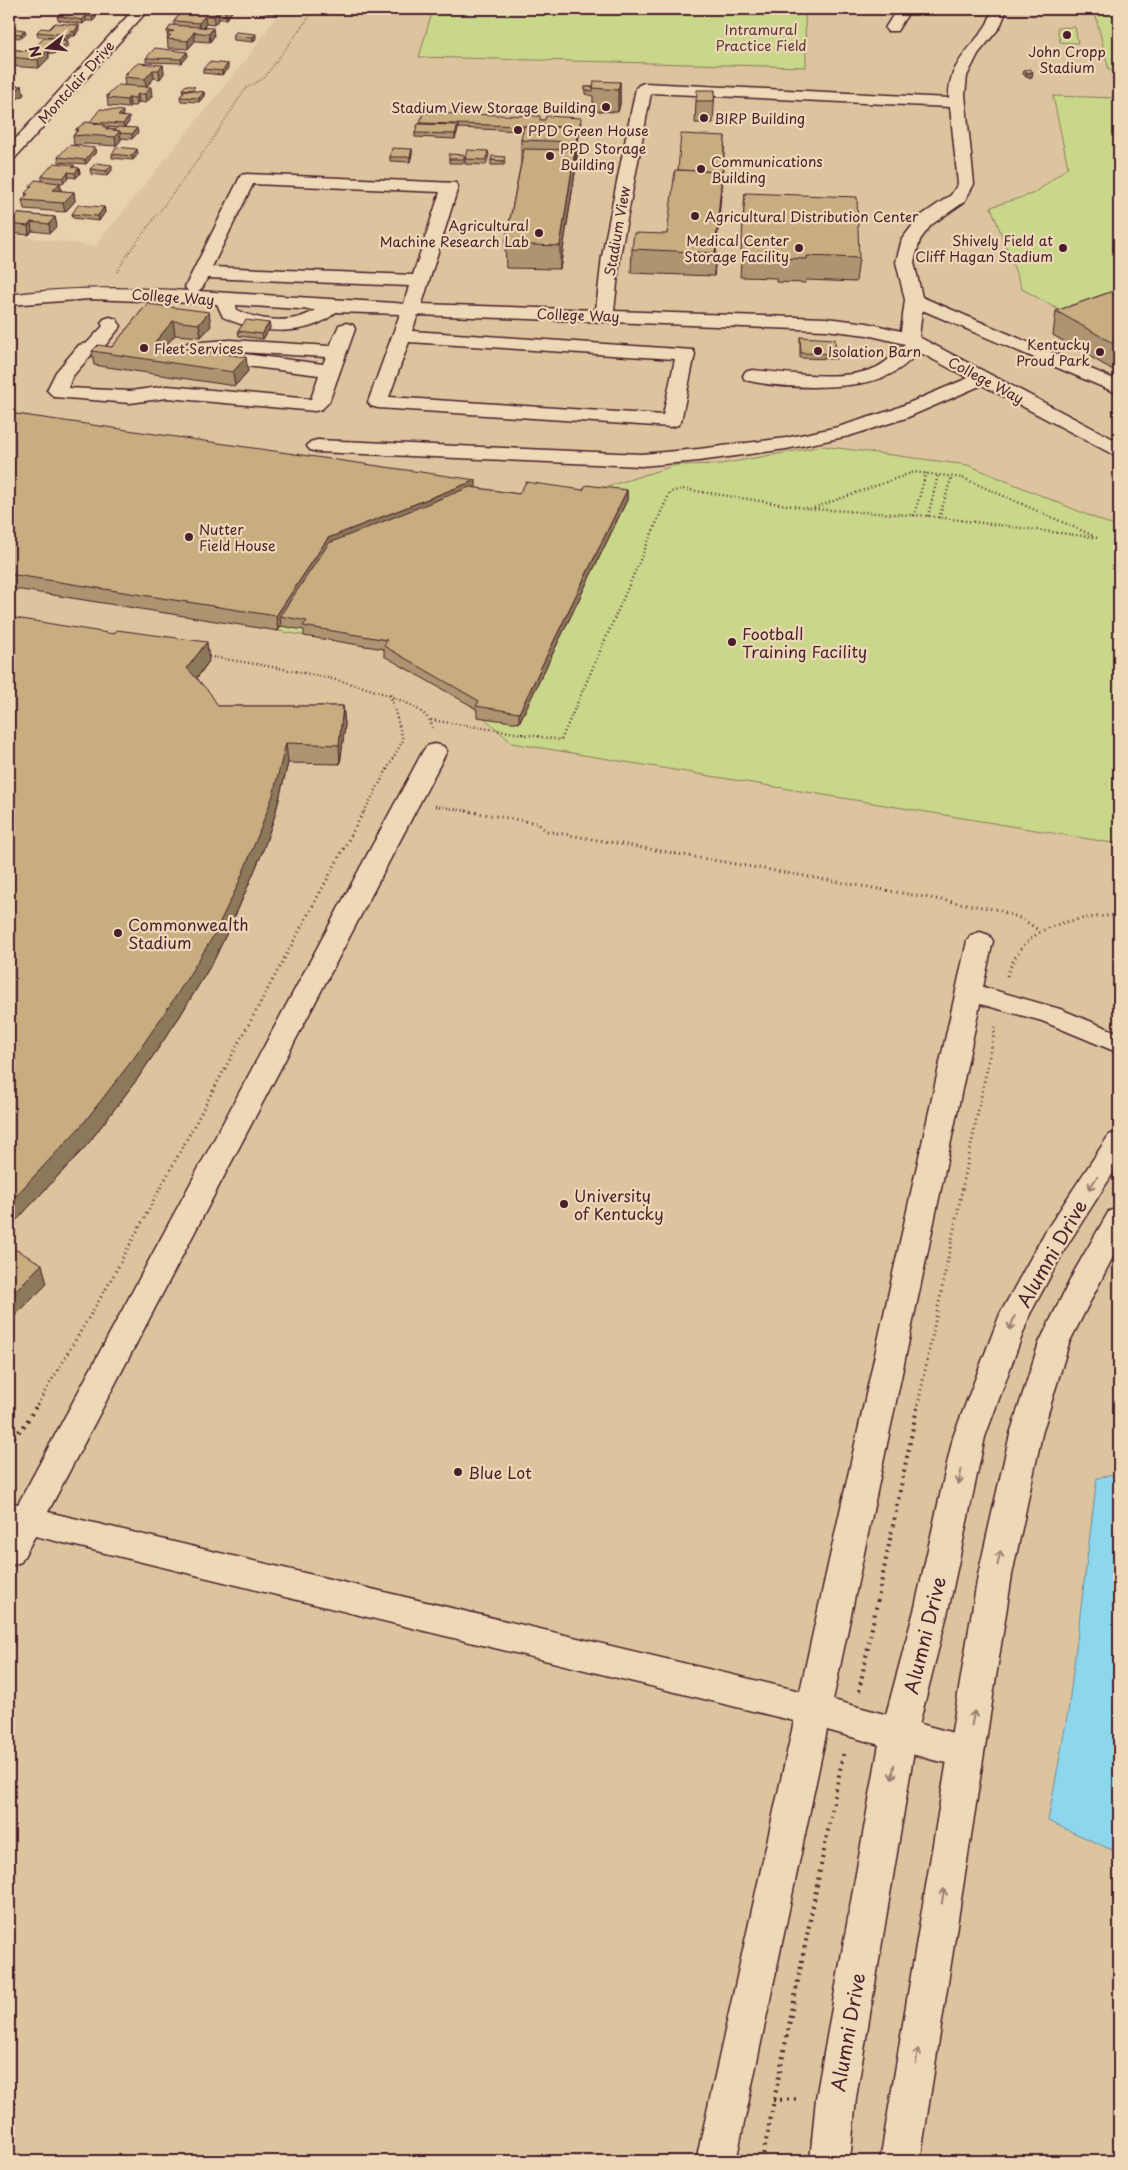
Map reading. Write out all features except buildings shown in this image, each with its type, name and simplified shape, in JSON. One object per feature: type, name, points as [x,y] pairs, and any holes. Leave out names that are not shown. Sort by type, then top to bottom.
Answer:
[{"type":"street","name":"Montclair Drive","points":[[12,148],[142,9]]},
{"type":"street","points":[[892,28],[904,9]]},
{"type":"street","points":[[752,376],[797,379],[866,377],[882,371],[906,355],[913,341],[914,300],[905,262],[911,239],[925,221],[958,198],[966,184],[958,103],[959,76],[971,53],[993,27],[999,10]]},
{"type":"street","name":"Stadium View","points":[[604,316],[611,256],[644,88],[958,103]]},
{"type":"street","points":[[188,298],[246,180],[450,187],[412,309],[400,336],[378,402],[671,422],[692,319]]},
{"type":"street","points":[[202,272],[420,281]]},
{"type":"street","name":"College Way","points":[[9,300],[56,294],[106,293],[225,300],[228,313],[241,320],[288,325],[308,322],[323,315],[332,306],[826,324],[866,329],[913,341],[1119,450]]},
{"type":"street","points":[[140,294],[110,322],[112,326],[92,348],[86,349],[63,376],[57,390],[60,393],[130,397],[167,392],[315,405],[319,402],[346,329]]},
{"type":"street","points":[[914,300],[1119,388]]},
{"type":"street","points":[[400,336],[686,354]]},
{"type":"street","points":[[330,371],[207,356],[190,352],[194,347],[234,344],[300,351],[337,352]]},
{"type":"street","points":[[317,446],[603,459],[641,460],[677,457],[804,440],[870,424],[925,405],[983,378]]},
{"type":"street","points":[[9,1552],[17,1518],[83,1417],[435,751]]},
{"type":"street","points":[[716,2161],[980,942]]},
{"type":"street","points":[[969,992],[1051,1015],[1119,1044]]},
{"type":"street","name":"Alumni Drive","points":[[830,2161],[836,2098],[899,1733],[932,1607],[972,1428],[1015,1314],[1055,1240],[1119,1142]]},
{"type":"street","points":[[900,2161],[995,1575],[1026,1434],[1054,1343],[1090,1270],[1119,1219]]},
{"type":"street","points":[[17,1518],[744,1692],[966,1752]]},
{"type":"path","points":[[106,293],[127,254],[208,146],[246,88],[264,78],[315,9]]},
{"type":"path","points":[[431,720],[561,740],[670,492],[684,489],[812,509],[928,516],[1099,538],[963,478],[926,473],[914,472],[812,509]]},
{"type":"path","points":[[914,516],[926,473]]},
{"type":"path","points":[[928,516],[938,475]]},
{"type":"path","points":[[939,518],[952,476]]},
{"type":"path","points":[[203,656],[339,680],[390,694],[424,712],[431,720],[435,751]]},
{"type":"path","points":[[9,1442],[25,1425],[107,1287],[403,740],[390,694]]},
{"type":"path","points":[[445,807],[537,823],[546,831],[1000,910],[1022,919],[1040,931]]},
{"type":"path","points":[[1008,971],[1016,954],[1026,941],[1040,931],[1066,922],[1119,915]]},
{"type":"path","points":[[860,1686],[992,1042]]},
{"type":"path","points":[[762,2161],[776,2081],[842,1760]]},
{"type":"shaded area","name":"University of Kentucky","points":[[282,9],[1119,9],[1119,2161],[9,2161],[9,235],[95,246],[248,57]]},
{"type":"green space","name":"Intramural Practice Field","points":[[433,9],[805,9],[806,67],[419,57]]},
{"type":"green space","points":[[1094,9],[1119,9],[1119,70],[1109,70]]},
{"type":"green space","name":"John Cropp Stadium","points":[[1075,27],[1078,43],[1060,42],[1057,28]]},
{"type":"green space","name":"Shively Field at Cliff Hagan Stadium","points":[[1053,96],[1119,98],[1119,368],[1113,370],[1053,335],[1084,324],[1022,289],[991,207],[1035,193],[1068,167]]},
{"type":"green space","name":"Football Training Facility","points":[[823,446],[968,465],[1119,528],[1119,844],[512,743],[414,654],[278,631],[330,553],[549,505],[676,465],[721,464]]},
{"type":"water","points":[[1119,1474],[1119,1853],[1048,1821],[1068,1712],[1097,1478]]},
{"type":"place","name":"John Cropp Stadium","points":[[1067,35]]},
{"type":"place","name":"Stadium View Storage Building","points":[[606,107]]},
{"type":"place","name":"BIRP Building","points":[[704,118]]},
{"type":"place","name":"PPD Green House","points":[[518,130]]},
{"type":"place","name":"PPD Storage Building","points":[[550,156]]},
{"type":"place","name":"Communications Building","points":[[701,169]]},
{"type":"place","name":"Agricultural Distribution Center","points":[[695,216]]},
{"type":"place","name":"Agricultural Machine Research Lab","points":[[539,233]]},
{"type":"place","name":"Medical Center Storage Facility","points":[[799,248]]},
{"type":"place","name":"Shively Field at Cliff Hagan Stadium","points":[[1063,248]]},
{"type":"place","name":"Fleet Services","points":[[144,348]]},
{"type":"place","name":"Isolation Barn","points":[[818,351]]},
{"type":"place","name":"Kentucky Proud Park","points":[[1100,352]]},
{"type":"place","name":"Nutter Field House","points":[[189,537]]},
{"type":"place","name":"Football Training Facility","points":[[732,642]]},
{"type":"place","name":"Commonwealth Stadium","points":[[118,933]]},
{"type":"place","name":"University of Kentucky","points":[[564,1204]]},
{"type":"place","name":"Blue Lot","points":[[458,1472]]}]
